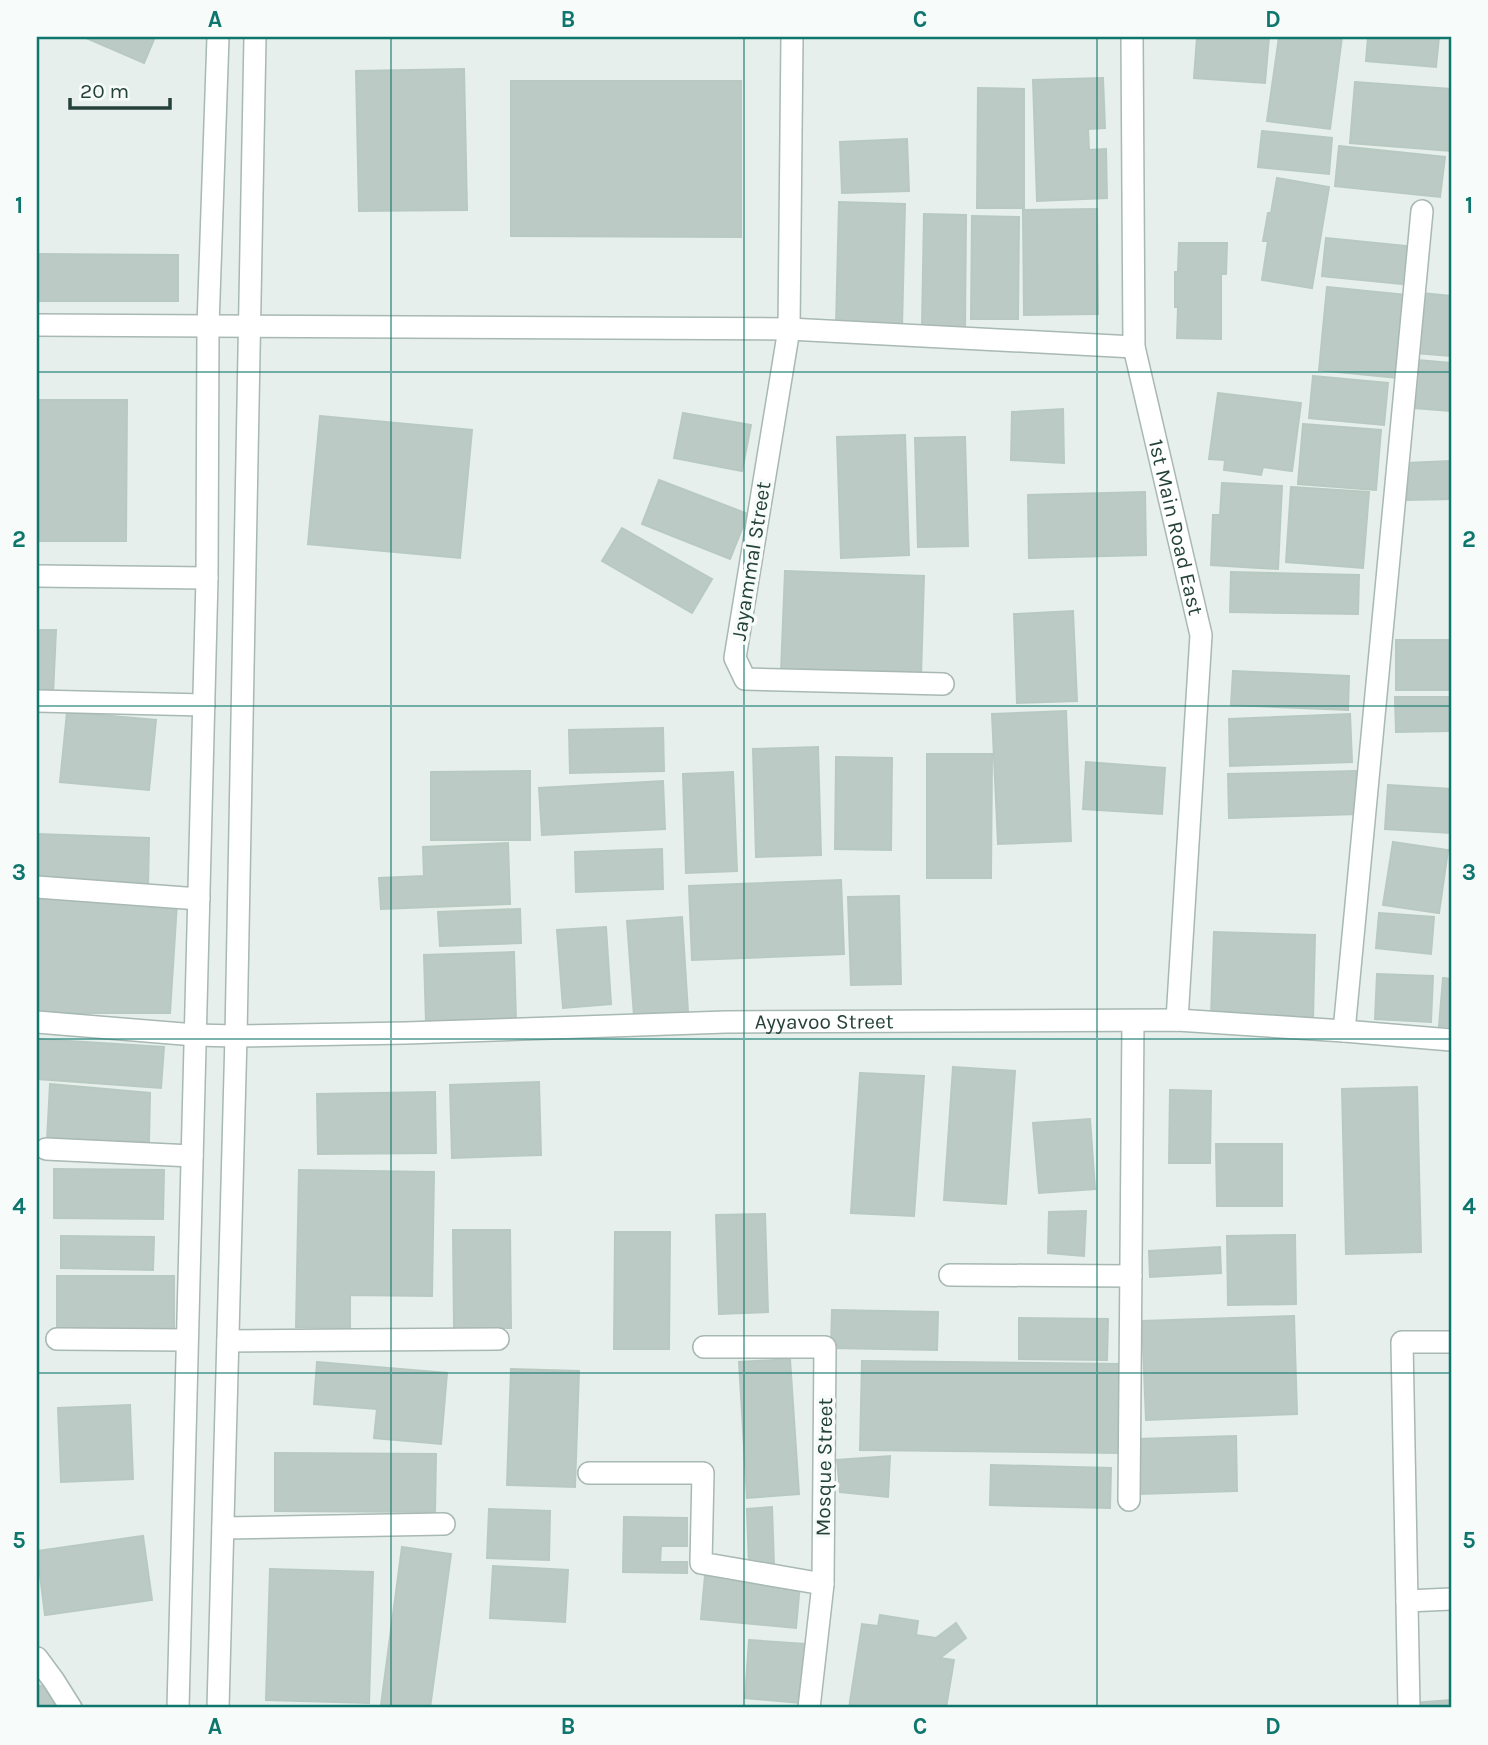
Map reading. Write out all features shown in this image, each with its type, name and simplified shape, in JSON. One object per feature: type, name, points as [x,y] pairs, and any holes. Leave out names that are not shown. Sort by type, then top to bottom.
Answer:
[{"type":"street","points":[[178,1708],[207,578],[208,326],[218,37]]},
{"type":"street","points":[[218,1708],[236,1036],[255,37]]},
{"type":"street","points":[[789,329],[792,37]]},
{"type":"street","name":"1st Main Road East","points":[[1132,37],[1134,347],[1201,635],[1177,1020]]},
{"type":"street","points":[[1344,1031],[1422,211]]},
{"type":"street","points":[[37,325],[789,329],[1134,347]]},
{"type":"street","name":"Jayammal Street","points":[[789,329],[735,658],[745,679],[943,684]]},
{"type":"street","points":[[37,576],[207,578]]},
{"type":"street","points":[[37,701],[204,705]]},
{"type":"street","points":[[37,887],[199,899]]},
{"type":"street","points":[[1129,1500],[1133,1020]]},
{"type":"street","name":"Ayyavoo Street","points":[[37,1022],[236,1036],[726,1022],[1177,1020],[1451,1040]]},
{"type":"street","points":[[46,1149],[192,1156]]},
{"type":"street","points":[[950,1275],[1131,1276]]},
{"type":"street","points":[[58,1339],[187,1340]]},
{"type":"street","points":[[228,1341],[498,1339]]},
{"type":"street","points":[[1409,1708],[1402,1342],[1451,1342]]},
{"type":"street","name":"Mosque Street","points":[[704,1347],[825,1347],[823,1584],[809,1708]]},
{"type":"street","points":[[589,1473],[703,1473],[701,1563],[823,1584]]},
{"type":"street","points":[[223,1528],[444,1524]]},
{"type":"street","points":[[1407,1601],[1451,1599]]},
{"type":"street","points":[[37,1658],[71,1708]]},
{"type":"building","points":[[84,37],[155,37],[144,63]]},
{"type":"building","points":[[1197,37],[1269,37],[1265,83],[1194,78]]},
{"type":"building","points":[[1279,37],[1342,37],[1330,129],[1267,121]]},
{"type":"building","points":[[1368,37],[1439,37],[1436,67],[1366,61]]},
{"type":"building","points":[[464,69],[467,210],[359,211],[356,71]]},
{"type":"building","points":[[1103,78],[1105,128],[1088,129],[1089,150],[1106,149],[1107,198],[1037,201],[1033,80]]},
{"type":"building","points":[[511,81],[741,81],[741,237],[511,236]]},
{"type":"building","points":[[1355,82],[1451,89],[1451,151],[1350,143]]},
{"type":"building","points":[[978,88],[1024,89],[1024,208],[977,208]]},
{"type":"building","points":[[1262,131],[1332,138],[1329,174],[1258,167]]},
{"type":"building","points":[[907,139],[909,191],[842,193],[840,142]]},
{"type":"building","points":[[1339,146],[1445,157],[1440,197],[1335,186]]},
{"type":"building","points":[[1277,178],[1329,187],[1312,288],[1262,280],[1268,241],[1263,241]]},
{"type":"building","points":[[839,202],[905,204],[902,328],[836,326]]},
{"type":"building","points":[[1097,209],[1098,314],[1024,315],[1023,210]]},
{"type":"building","points":[[924,214],[966,215],[965,328],[922,327]]},
{"type":"building","points":[[972,216],[1019,217],[1018,319],[971,319]]},
{"type":"building","points":[[1326,238],[1415,247],[1411,285],[1322,276]]},
{"type":"building","points":[[1179,243],[1227,243],[1226,274],[1221,274],[1221,339],[1177,338],[1175,272],[1178,272]]},
{"type":"building","points":[[37,254],[178,255],[178,301],[37,301]]},
{"type":"building","points":[[1327,287],[1406,295],[1397,378],[1319,370]]},
{"type":"building","points":[[1421,293],[1451,296],[1451,356],[1415,353]]},
{"type":"building","points":[[1417,360],[1451,363],[1450,411],[1414,408]]},
{"type":"building","points":[[1313,376],[1388,383],[1384,425],[1309,418]]},
{"type":"building","points":[[1218,393],[1301,403],[1292,471],[1263,467],[1261,475],[1224,470],[1225,460],[1209,459]]},
{"type":"building","points":[[37,400],[127,400],[126,541],[37,541]]},
{"type":"building","points":[[1063,409],[1064,463],[1011,460],[1012,412]]},
{"type":"building","points":[[683,413],[751,425],[742,471],[674,458]]},
{"type":"building","points":[[320,416],[472,430],[460,558],[308,544]]},
{"type":"building","points":[[1303,424],[1381,430],[1376,490],[1298,484]]},
{"type":"building","points":[[905,435],[909,555],[841,558],[837,437]]},
{"type":"building","points":[[965,437],[968,546],[918,547],[915,438]]},
{"type":"building","points":[[1450,461],[1451,499],[1407,500],[1406,463]]},
{"type":"building","points":[[659,480],[748,514],[730,559],[642,524]]},
{"type":"building","points":[[1222,483],[1282,486],[1278,569],[1211,565],[1213,515],[1220,515]]},
{"type":"building","points":[[1291,487],[1369,492],[1363,568],[1286,562]]},
{"type":"building","points":[[1145,492],[1146,555],[1029,558],[1028,495]]},
{"type":"building","points":[[622,528],[712,579],[692,613],[602,561]]},
{"type":"building","points":[[785,571],[924,576],[921,676],[781,672]]},
{"type":"building","points":[[1231,572],[1359,575],[1358,614],[1230,612]]},
{"type":"building","points":[[1073,611],[1077,701],[1017,703],[1014,614]]},
{"type":"building","points":[[37,630],[56,630],[53,694],[37,694]]},
{"type":"building","points":[[1396,640],[1451,640],[1451,690],[1396,690]]},
{"type":"building","points":[[1233,671],[1349,676],[1348,710],[1231,705]]},
{"type":"building","points":[[1395,697],[1451,697],[1451,731],[1396,732]]},
{"type":"building","points":[[1066,711],[1071,841],[998,844],[992,714]]},
{"type":"building","points":[[67,712],[156,720],[149,790],[60,782]]},
{"type":"building","points":[[1350,714],[1352,762],[1230,766],[1229,719]]},
{"type":"building","points":[[663,728],[664,771],[570,773],[569,730]]},
{"type":"building","points":[[818,747],[821,855],[756,857],[753,749]]},
{"type":"building","points":[[927,754],[992,754],[991,878],[927,878]]},
{"type":"building","points":[[836,757],[892,758],[891,850],[835,849]]},
{"type":"building","points":[[1086,762],[1165,768],[1162,814],[1083,809]]},
{"type":"building","points":[[530,771],[530,840],[431,840],[431,772]]},
{"type":"building","points":[[1356,771],[1358,814],[1229,818],[1228,774]]},
{"type":"building","points":[[733,772],[737,871],[686,873],[683,774]]},
{"type":"building","points":[[663,781],[665,829],[542,835],[539,788]]},
{"type":"building","points":[[1388,785],[1451,789],[1451,833],[1385,829]]},
{"type":"building","points":[[37,834],[149,838],[148,887],[37,883]]},
{"type":"building","points":[[1393,842],[1448,850],[1439,913],[1383,905]]},
{"type":"building","points":[[508,843],[510,904],[381,909],[379,878],[424,876],[423,847]]},
{"type":"building","points":[[662,849],[663,889],[576,892],[575,852]]},
{"type":"building","points":[[841,880],[844,954],[692,960],[689,886]]},
{"type":"building","points":[[37,895],[177,903],[170,1013],[37,1013]]},
{"type":"building","points":[[899,896],[901,984],[851,985],[848,897]]},
{"type":"building","points":[[520,909],[521,943],[440,946],[438,912]]},
{"type":"building","points":[[1379,913],[1434,917],[1431,954],[1376,948]]},
{"type":"building","points":[[682,917],[688,1012],[634,1016],[627,921]]},
{"type":"building","points":[[606,927],[611,1004],[563,1008],[557,930]]},
{"type":"building","points":[[1214,932],[1315,935],[1313,1019],[1211,1016]]},
{"type":"building","points":[[514,952],[516,1021],[426,1023],[424,955]]},
{"type":"building","points":[[1377,974],[1433,976],[1431,1022],[1375,1019]]},
{"type":"building","points":[[1443,978],[1451,979],[1451,1027],[1439,1026]]},
{"type":"building","points":[[37,1039],[164,1047],[161,1088],[37,1079]]},
{"type":"building","points":[[953,1067],[1015,1071],[1006,1204],[944,1200]]},
{"type":"building","points":[[860,1073],[924,1076],[914,1216],[851,1213]]},
{"type":"building","points":[[539,1082],[541,1155],[452,1158],[450,1085]]},
{"type":"building","points":[[50,1084],[150,1093],[149,1142],[47,1140]]},
{"type":"building","points":[[1417,1087],[1421,1252],[1346,1254],[1342,1089]]},
{"type":"building","points":[[1170,1090],[1211,1091],[1210,1163],[1169,1163]]},
{"type":"building","points":[[435,1092],[436,1153],[318,1154],[317,1094]]},
{"type":"building","points":[[1090,1119],[1095,1189],[1039,1193],[1033,1123]]},
{"type":"building","points":[[1216,1144],[1282,1144],[1282,1206],[1217,1206]]},
{"type":"building","points":[[54,1169],[164,1170],[163,1219],[54,1218]]},
{"type":"building","points":[[299,1170],[434,1172],[432,1296],[350,1295],[350,1328],[296,1327]]},
{"type":"building","points":[[1086,1211],[1084,1256],[1048,1253],[1049,1212]]},
{"type":"building","points":[[765,1214],[768,1312],[719,1314],[716,1215]]},
{"type":"building","points":[[453,1230],[510,1230],[511,1328],[454,1328]]},
{"type":"building","points":[[615,1232],[670,1232],[669,1349],[614,1349]]},
{"type":"building","points":[[1295,1235],[1296,1304],[1228,1305],[1227,1236]]},
{"type":"building","points":[[61,1236],[154,1237],[153,1270],[61,1268]]},
{"type":"building","points":[[1220,1247],[1221,1273],[1150,1277],[1149,1251]]},
{"type":"building","points":[[57,1276],[174,1276],[174,1330],[57,1330]]},
{"type":"building","points":[[832,1310],[938,1312],[937,1350],[831,1348]]},
{"type":"building","points":[[1294,1316],[1297,1414],[1146,1420],[1142,1321]]},
{"type":"building","points":[[1019,1318],[1108,1319],[1107,1360],[1019,1359]]},
{"type":"building","points":[[790,1359],[799,1494],[747,1498],[739,1362]]},
{"type":"building","points":[[862,1361],[1120,1364],[1119,1453],[860,1450]]},
{"type":"building","points":[[317,1362],[447,1373],[441,1444],[374,1438],[377,1409],[314,1404]]},
{"type":"building","points":[[511,1369],[579,1371],[575,1487],[507,1485]]},
{"type":"building","points":[[130,1405],[133,1479],[61,1482],[58,1408]]},
{"type":"building","points":[[1236,1436],[1237,1491],[1139,1494],[1137,1439]]},
{"type":"building","points":[[275,1453],[436,1454],[435,1512],[275,1511]]},
{"type":"building","points":[[890,1456],[888,1497],[840,1492],[837,1460]]},
{"type":"building","points":[[991,1465],[1111,1468],[1110,1508],[990,1505]]},
{"type":"building","points":[[772,1507],[774,1566],[749,1567],[747,1509]]},
{"type":"building","points":[[489,1509],[550,1511],[549,1560],[487,1558]]},
{"type":"building","points":[[624,1517],[687,1518],[687,1546],[661,1546],[660,1562],[687,1562],[687,1573],[623,1572]]},
{"type":"building","points":[[143,1536],[152,1600],[45,1615],[37,1551]]},
{"type":"building","points":[[402,1547],[451,1554],[430,1708],[381,1705]]},
{"type":"building","points":[[493,1566],[568,1570],[565,1622],[490,1618]]},
{"type":"building","points":[[270,1569],[373,1572],[369,1703],[266,1700]]},
{"type":"building","points":[[705,1575],[800,1584],[796,1628],[701,1619]]},
{"type":"building","points":[[880,1615],[918,1621],[916,1635],[936,1638],[956,1623],[966,1638],[940,1658],[954,1660],[946,1708],[849,1708],[862,1624],[878,1626]]},
{"type":"building","points":[[749,1640],[805,1644],[800,1703],[745,1698]]},
{"type":"building","points":[[51,1685],[54,1708],[37,1708],[37,1686]]},
{"type":"building","points":[[1451,1700],[1451,1708],[1413,1708],[1412,1703]]}]
